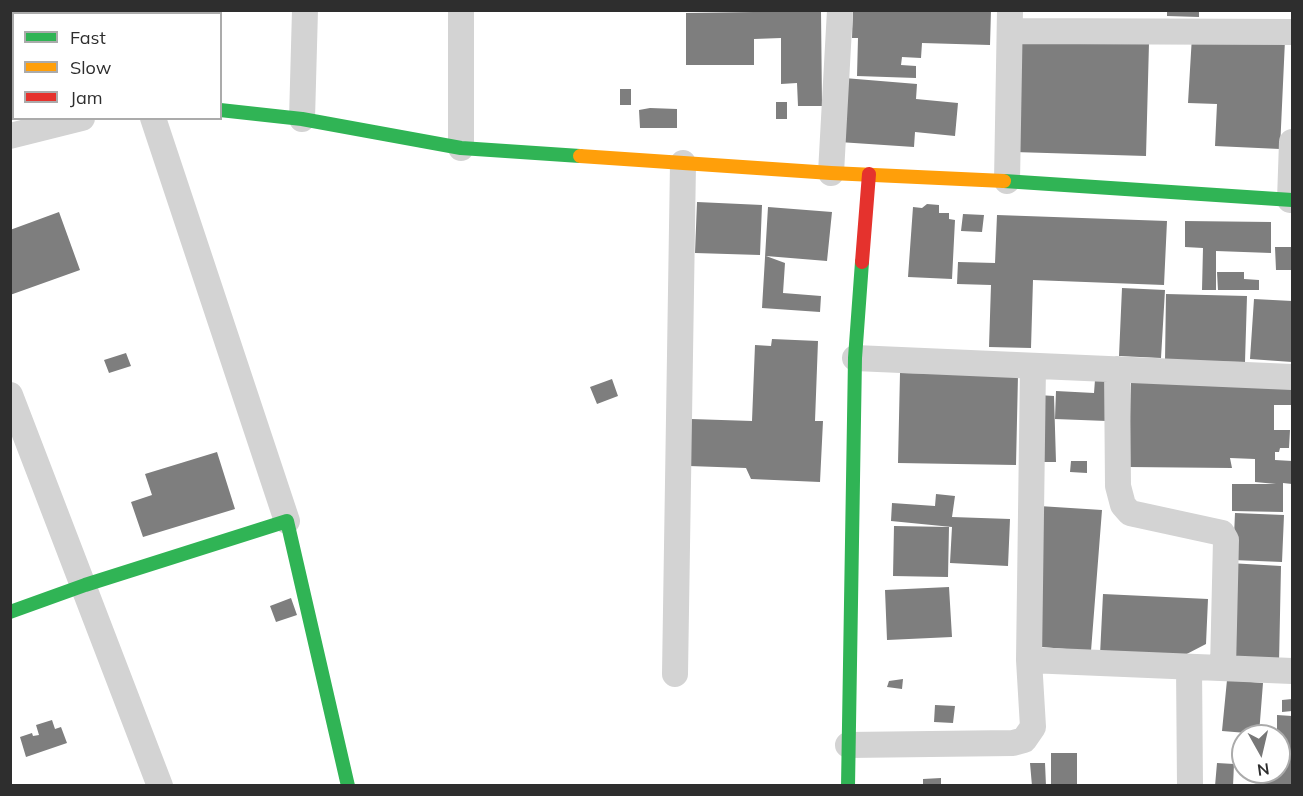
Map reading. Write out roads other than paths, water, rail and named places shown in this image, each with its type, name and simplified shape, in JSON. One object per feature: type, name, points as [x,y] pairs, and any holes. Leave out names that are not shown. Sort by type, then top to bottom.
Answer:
[{"type":"street","points":[[302,119],[304,10]]},
{"type":"street","points":[[461,10],[461,148]]},
{"type":"street","points":[[831,173],[840,10]]},
{"type":"street","points":[[1007,181],[1010,21],[1293,32]]},
{"type":"street","points":[[222,110],[302,119],[461,148],[831,173],[1007,181],[1291,200],[1293,142]]},
{"type":"street","points":[[10,136],[74,120]]},
{"type":"street","points":[[154,120],[287,521],[348,786]]},
{"type":"street","points":[[675,674],[683,163]]},
{"type":"street","points":[[848,786],[855,358],[869,174]]},
{"type":"street","points":[[855,358],[1293,377]]},
{"type":"street","points":[[848,745],[1013,743],[1024,740],[1033,727],[1029,660],[1033,366]]},
{"type":"street","points":[[1117,369],[1118,486],[1123,505],[1130,513],[1222,533],[1226,540],[1223,668]]},
{"type":"street","points":[[10,395],[85,585],[160,786]]},
{"type":"street","points":[[10,612],[85,585],[287,521]]},
{"type":"street","points":[[1029,660],[1293,671]]},
{"type":"street","points":[[1189,667],[1190,786]]}]
